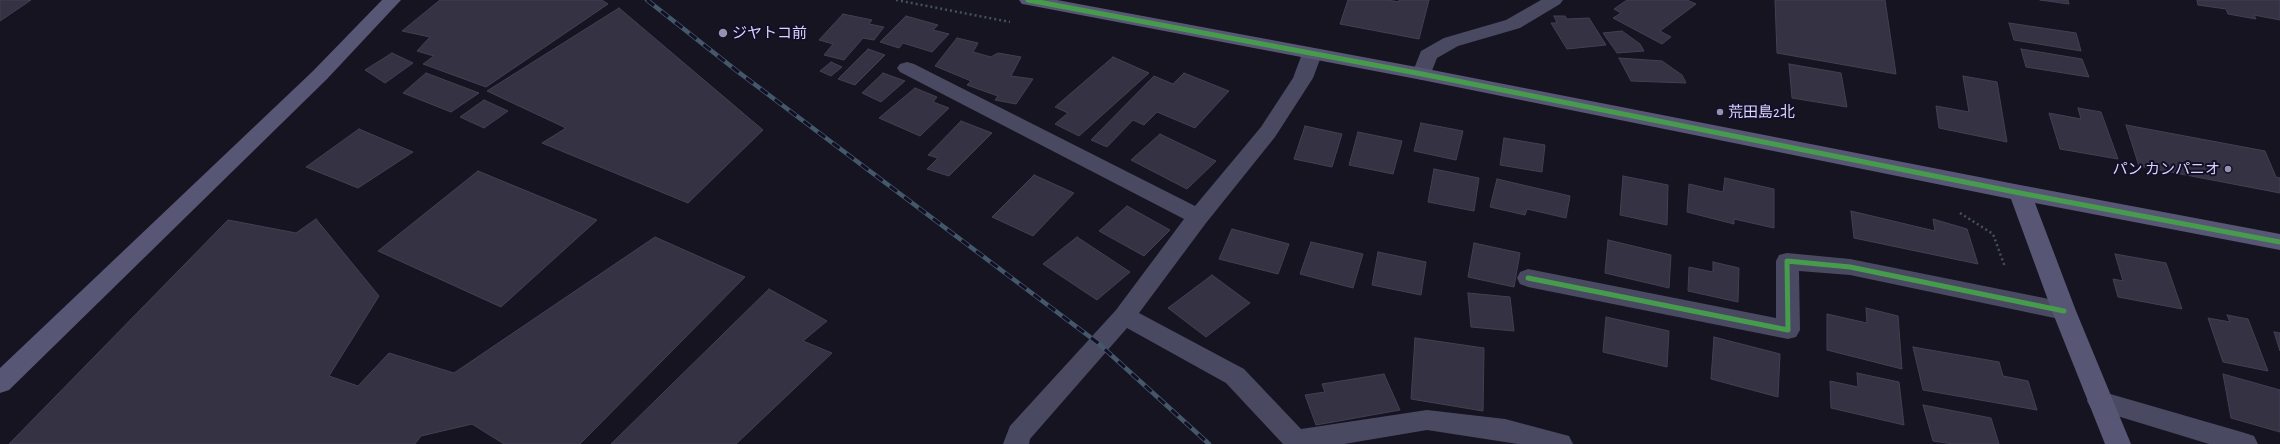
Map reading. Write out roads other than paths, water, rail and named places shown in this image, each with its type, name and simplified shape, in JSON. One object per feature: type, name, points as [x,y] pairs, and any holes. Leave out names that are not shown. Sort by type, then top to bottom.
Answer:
[{"type":"street","points":[[0,383],[320,75],[392,0]]},
{"type":"street","points":[[1028,0],[1422,74],[2020,193],[2280,242]]},
{"type":"street","points":[[1422,74],[1428,55],[1451,42],[1513,24],[1554,0]]},
{"type":"street","points":[[1016,444],[1019,434],[1098,343],[1124,316],[1198,217],[1268,132],[1303,78],[1312,54]]},
{"type":"street","points":[[907,68],[1198,217]]},
{"type":"street","points":[[2020,193],[2064,311],[2118,444]]},
{"type":"street","points":[[1528,278],[1788,330],[1787,262],[1850,267],[2064,311]]},
{"type":"street","points":[[1124,316],[1235,376],[1296,441],[1427,420],[1505,430],[1560,444]]},
{"type":"street","points":[[2100,401],[2245,444]]},
{"type":"railway","points":[[647,0],[737,71],[1098,343],[1209,444]]},
{"type":"place","name":"ジヤトコ前","points":[[723,33]]},
{"type":"place","name":"荒田島2北","points":[[1720,112]]},
{"type":"place","name":"パン カンパニオ","points":[[2228,169]]}]
